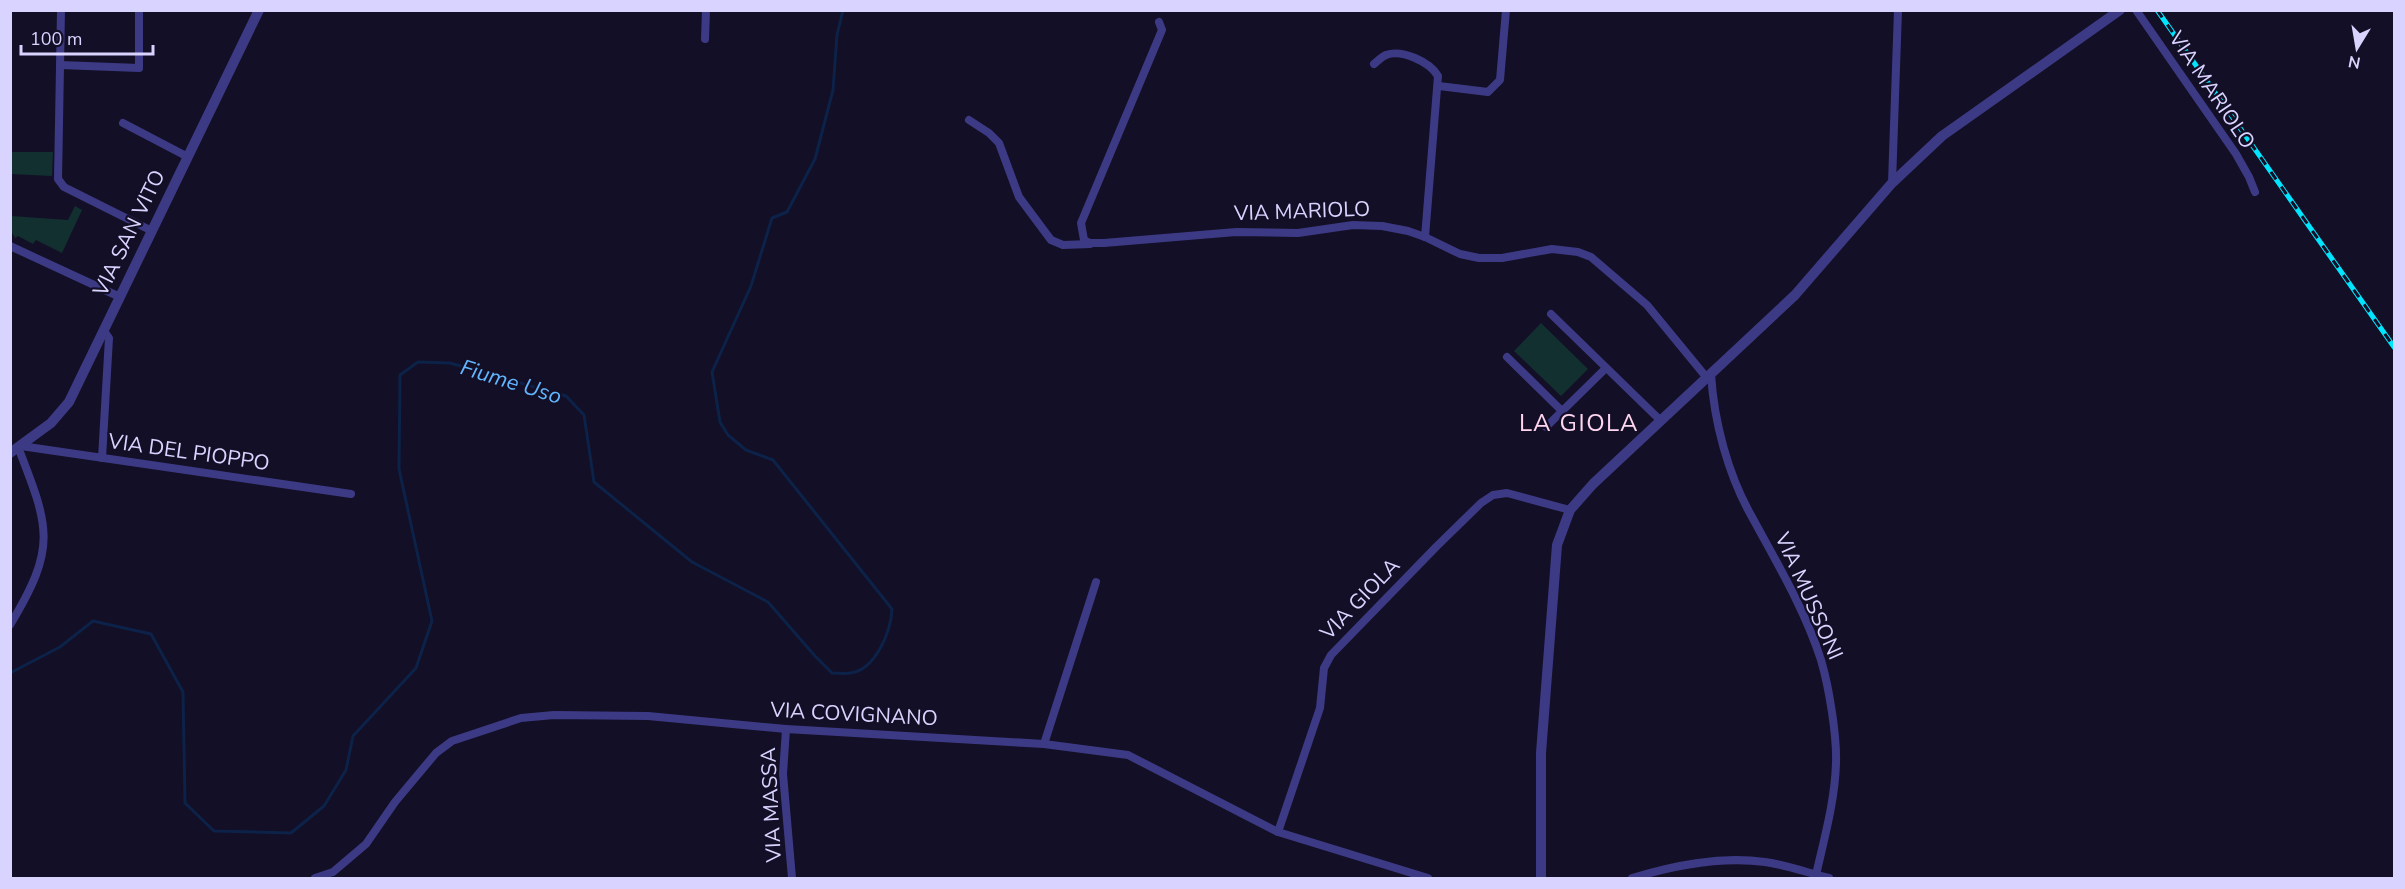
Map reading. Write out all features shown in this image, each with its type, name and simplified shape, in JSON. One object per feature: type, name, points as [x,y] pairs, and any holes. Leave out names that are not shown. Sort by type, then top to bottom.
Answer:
[{"type":"street","points":[[61,10],[58,179],[64,188],[152,231]]},
{"type":"street","points":[[60,65],[139,68],[139,10]]},
{"type":"street","name":"VIA SAN VITO","points":[[16,449],[51,423],[69,402],[259,10]]},
{"type":"street","points":[[705,39],[706,10]]},
{"type":"street","points":[[1439,86],[1488,92],[1493,88],[1500,80],[1506,10]]},
{"type":"street","points":[[1892,183],[1898,10]]},
{"type":"street","points":[[1541,879],[1541,753],[1557,545],[1570,510],[1593,484],[1795,295],[1892,183],[1942,136],[2120,10]]},
{"type":"street","name":"VIA MARIOLO","points":[[2136,10],[2236,154],[2255,192]]},
{"type":"street","points":[[1090,243],[1084,240],[1081,223],[1162,30],[1159,22]]},
{"type":"street","points":[[1374,64],[1384,55],[1393,53],[1420,60],[1434,68],[1438,76],[1439,86],[1425,237]]},
{"type":"street","name":"VIA MARIOLO","points":[[969,120],[989,133],[999,143],[1019,197],[1051,240],[1063,244],[1236,231],[1298,233],[1353,225],[1382,226],[1425,237],[1460,254],[1479,258],[1502,258],[1559,249],[1578,252],[1591,257],[1647,305],[1709,376]]},
{"type":"street","points":[[123,123],[188,157]]},
{"type":"street","points":[[10,246],[120,297]]},
{"type":"street","points":[[1551,314],[1661,421]]},
{"type":"street","points":[[102,458],[110,338],[104,331]]},
{"type":"street","points":[[1507,357],[1562,411]]},
{"type":"street","points":[[1546,427],[1606,368]]},
{"type":"street","name":"VIA MUSSONI","points":[[1709,376],[1712,398],[1733,477],[1751,517],[1785,576],[1821,662],[1832,721],[1836,761],[1831,802],[1816,875]]},
{"type":"street","points":[[10,625],[33,585],[43,557],[45,527],[39,499],[16,449]]},
{"type":"street","name":"VIA DEL PIOPPO","points":[[16,449],[102,458],[351,494]]},
{"type":"street","name":"VIA GIOLA","points":[[1278,832],[1320,708],[1324,668],[1332,655],[1437,546],[1481,503],[1493,495],[1507,494],[1570,510]]},
{"type":"street","points":[[1044,744],[1096,582]]},
{"type":"street","name":"VIA COVIGNANO","points":[[315,879],[333,872],[366,844],[394,802],[436,753],[452,741],[522,718],[554,715],[648,716],[786,729],[1044,744],[1128,754],[1278,832],[1428,879]]},
{"type":"street","name":"VIA MASSA","points":[[786,729],[783,766],[792,879]]},
{"type":"street","points":[[1632,879],[1661,869],[1695,862],[1728,860],[1765,862],[1829,879]]},
{"type":"green space","points":[[10,152],[53,152],[52,176],[11,174]]},
{"type":"green space","points":[[75,206],[82,210],[62,253],[36,240],[33,244],[18,236],[15,238],[11,231],[11,216],[68,220]]},
{"type":"green space","points":[[1541,323],[1588,369],[1561,396],[1514,351]]},
{"type":"waterway","name":"Fiume Uso","points":[[10,673],[60,647],[93,621],[151,634],[183,692],[185,803],[214,831],[291,833],[324,806],[346,770],[353,736],[416,668],[432,621],[399,469],[400,375],[418,362],[450,363],[566,396],[584,415],[594,482],[692,562],[768,602],[832,673],[851,673],[868,664],[881,648],[889,628],[892,609],[773,460],[746,450],[728,435],[720,422],[712,372],[751,286],[772,218],[787,212],[815,159],[833,90],[837,35],[843,10]]},
{"type":"railway","points":[[2157,10],[2394,347]]},
{"type":"district","name":"LA GIOLA","points":[[1579,423]]}]
